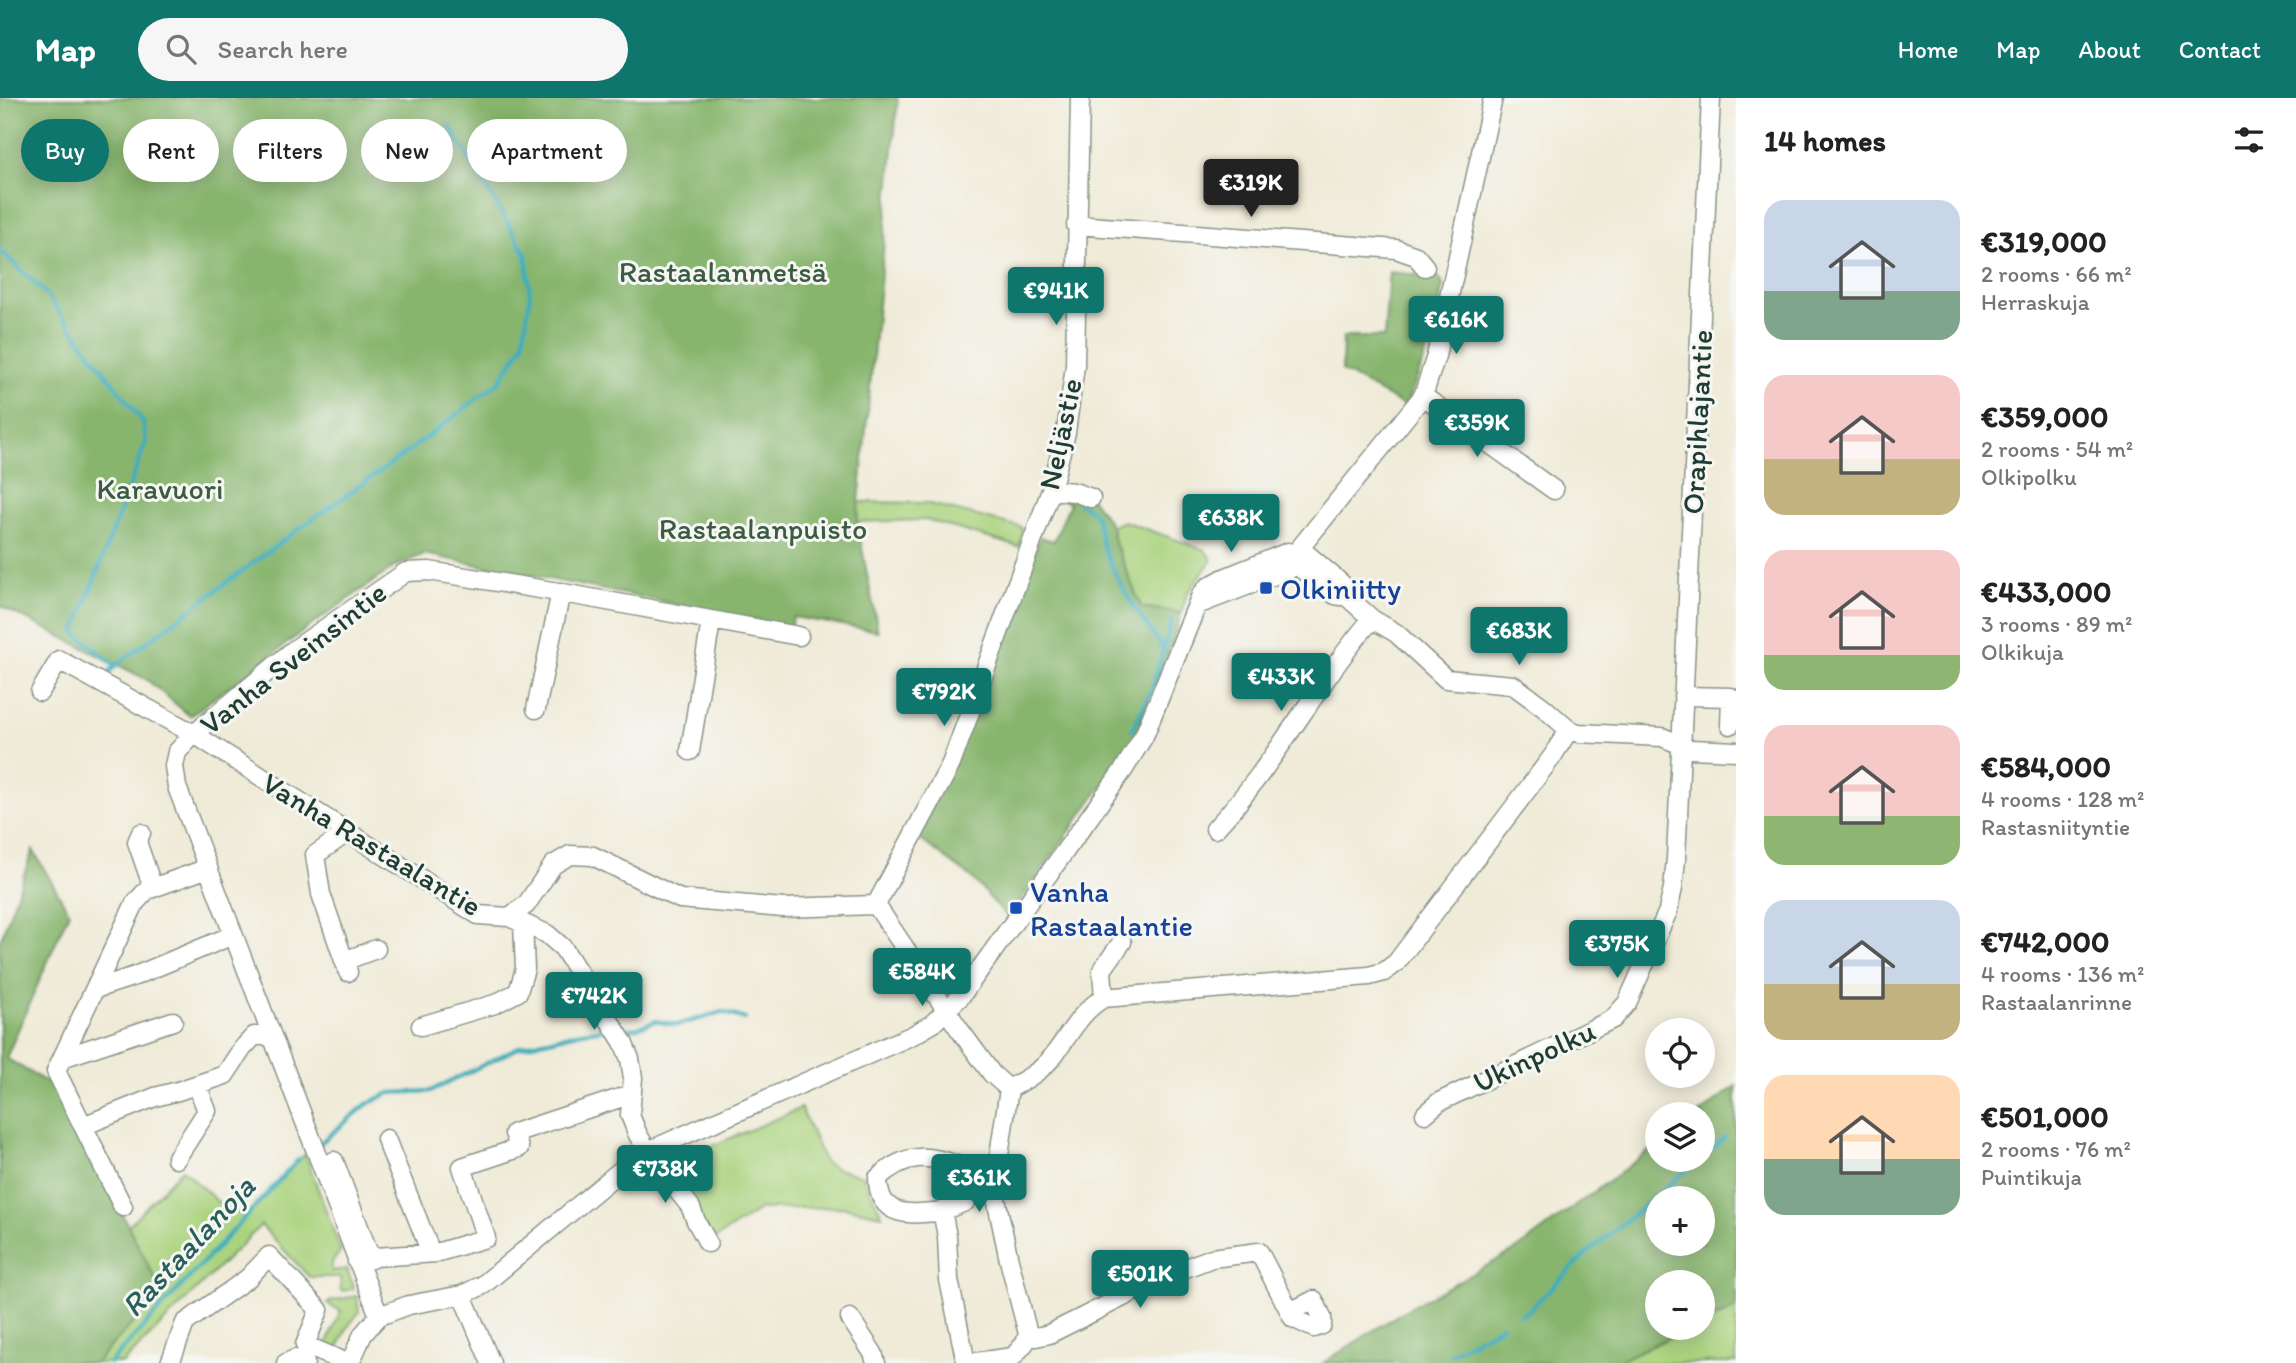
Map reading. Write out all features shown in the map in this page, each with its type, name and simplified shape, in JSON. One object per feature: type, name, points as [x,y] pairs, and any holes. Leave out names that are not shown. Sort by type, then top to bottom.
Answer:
[{"type":"street","name":"Neljästie","points":[[876,905],[951,764],[1051,490],[1066,432],[1075,366],[1080,98]]},
{"type":"street","points":[[1297,555],[1423,396],[1436,356],[1493,98]]},
{"type":"street","name":"Orapihlajantie","points":[[1681,747],[1712,98]]},
{"type":"street","points":[[1076,225],[1396,249],[1422,263],[1446,270],[1444,279]]},
{"type":"street","points":[[1423,396],[1554,490]]},
{"type":"street","points":[[1051,490],[1074,492],[1091,498]]},
{"type":"street","points":[[170,1363],[185,1323],[248,1278],[268,1256],[319,1310],[299,1358],[348,1363],[363,1334],[379,1316],[409,1305],[463,1295],[492,1279],[632,1161],[648,1151],[913,1035],[932,1024],[960,997],[1130,761],[1159,702],[1201,595],[1214,583],[1288,552],[1297,555],[1335,595],[1345,594],[1372,619],[1395,633],[1446,679],[1513,685],[1550,712],[1569,730],[1591,734],[1662,737],[1681,747],[1736,751]]},
{"type":"street","name":"Vanha Sveinsintie","points":[[379,1316],[364,1261],[271,1036],[177,786],[174,766],[177,752],[194,734],[291,652],[406,572],[429,572],[561,592],[799,636]]},
{"type":"street","points":[[536,709],[561,592]]},
{"type":"street","points":[[1215,830],[1280,748],[1372,619]]},
{"type":"street","points":[[690,751],[711,621]]},
{"type":"street","name":"Vanha Rastaalantie","points":[[40,692],[59,660],[194,734],[478,915],[516,921],[553,864],[570,855],[593,856],[680,899],[783,908],[876,905]]},
{"type":"street","points":[[1683,696],[1731,697],[1730,726]]},
{"type":"street","points":[[1009,1089],[1030,1078],[1052,1058],[1093,1004],[1104,998],[1369,976],[1384,972],[1396,963],[1552,757],[1569,730]]},
{"type":"street","name":"Ukinpolku","points":[[1426,1114],[1439,1102],[1613,1019],[1624,1010],[1651,953],[1672,898],[1681,747]]},
{"type":"street","points":[[348,832],[315,855],[321,894],[346,966],[376,949]]},
{"type":"street","points":[[141,833],[137,842],[153,888]]},
{"type":"street","points":[[123,1207],[56,1071],[135,903],[148,890],[208,868]]},
{"type":"street","points":[[876,905],[992,1074],[1009,1089]]},
{"type":"street","points":[[421,1026],[495,1004],[518,992],[525,970],[516,921]]},
{"type":"street","points":[[516,921],[547,934],[563,948],[609,1020],[630,1059],[630,1115],[648,1151],[691,1206],[696,1222],[708,1243]]},
{"type":"street","points":[[95,989],[135,976],[163,962],[233,935]]},
{"type":"street","points":[[1104,998],[1102,970],[1122,942]]},
{"type":"street","points":[[62,1058],[173,1021]]},
{"type":"street","points":[[83,1126],[155,1097],[225,1074],[254,1036],[271,1036]]},
{"type":"street","points":[[176,1159],[207,1111],[197,1085]]},
{"type":"street","points":[[942,1211],[947,1236],[949,1280],[968,1363],[1013,1357],[1026,1343],[1028,1334],[994,1189],[1009,1089]]},
{"type":"street","points":[[334,1161],[364,1261],[431,1253],[485,1238],[462,1167],[519,1148],[514,1133],[632,1094]]},
{"type":"street","points":[[386,1139],[431,1253]]},
{"type":"street","points":[[974,1192],[967,1185],[960,1166],[944,1160],[914,1157],[893,1164],[878,1178],[878,1192],[883,1202],[897,1211],[915,1215],[942,1211],[965,1202],[974,1192],[994,1189]]},
{"type":"street","points":[[1028,1334],[1036,1337],[1049,1334],[1167,1275],[1212,1258],[1259,1252],[1290,1312]]},
{"type":"street","points":[[463,1295],[491,1363]]},
{"type":"street","points":[[850,1318],[873,1353],[876,1363]]},
{"type":"green space","points":[[0,98],[898,98],[857,522],[878,631],[793,617],[790,627],[424,554],[394,567],[190,716],[146,679],[0,606]]},
{"type":"green space","points":[[1389,272],[1439,277],[1443,285],[1428,347],[1405,406],[1342,371],[1343,337],[1384,337]]},
{"type":"green space","points":[[1049,495],[1091,498],[1112,526],[1113,538],[1141,607],[1181,613],[1174,638],[1133,742],[1008,918],[971,877],[918,838],[1040,537],[1054,541],[1070,503]]},
{"type":"green space","points":[[858,502],[926,503],[1021,527],[1023,532],[1019,547],[927,520],[857,522]]},
{"type":"green space","points":[[1124,521],[1205,550],[1212,560],[1187,594],[1181,613],[1141,607],[1113,538],[1112,526]]},
{"type":"green space","points":[[33,850],[69,912],[6,1058],[58,1089],[162,1292],[95,1363],[0,1363],[0,941]]},
{"type":"green space","points":[[1736,1086],[1736,1308],[1715,1318],[1715,1270],[1645,1270],[1645,1340],[1664,1340],[1613,1363],[1323,1363],[1405,1310],[1516,1250],[1645,1154],[1645,1172],[1715,1172],[1715,1102]]},
{"type":"green space","points":[[801,1108],[824,1161],[835,1168],[863,1176],[882,1215],[843,1207],[761,1209],[708,1243],[670,1164]]},
{"type":"green space","points":[[305,1154],[341,1251],[332,1262],[332,1271],[347,1269],[354,1289],[341,1291],[340,1277],[309,1277],[261,1225],[123,1363],[95,1363],[161,1292],[128,1226],[182,1169],[218,1202],[246,1216]]},
{"type":"green space","points":[[357,1296],[359,1312],[347,1328],[336,1352],[325,1347],[341,1311],[327,1304]]},
{"type":"green space","points":[[1736,1308],[1736,1363],[1613,1363],[1664,1340],[1715,1340],[1715,1318]]},
{"type":"waterway","points":[[108,674],[163,630],[499,382],[523,345],[530,295],[526,254],[453,131]]},
{"type":"waterway","points":[[0,250],[44,292],[143,422],[146,442],[75,632],[115,666]]},
{"type":"waterway","points":[[1079,504],[1095,514],[1102,542],[1114,571],[1164,650]]},
{"type":"waterway","points":[[1132,730],[1151,691],[1172,620]]},
{"type":"waterway","name":"Rastaalanoja","points":[[621,1029],[637,1028],[655,1021],[677,1025],[723,1012],[745,1019]]},
{"type":"waterway","name":"Rastaalanoja","points":[[318,1145],[367,1104],[390,1093],[431,1091],[519,1047],[605,1029]]},
{"type":"waterway","points":[[1715,1147],[1725,1138]]},
{"type":"waterway","name":"Rastaalanoja","points":[[110,1363],[299,1159]]},
{"type":"waterway","points":[[1520,1315],[1528,1311],[1586,1254],[1685,1172]]},
{"type":"waterway","points":[[1450,1354],[1502,1325]]},
{"type":"place","name":"Olkiniitty","points":[[1266,588]]},
{"type":"place","name":"Vanha Rastaalantie","points":[[1016,908]]},
{"type":"park label","name":"Rastaalanmetsä","points":[[723,271]]},
{"type":"park label","name":"Karavuori","points":[[160,488]]},
{"type":"park label","name":"Rastaalanpuisto","points":[[763,528]]}]
